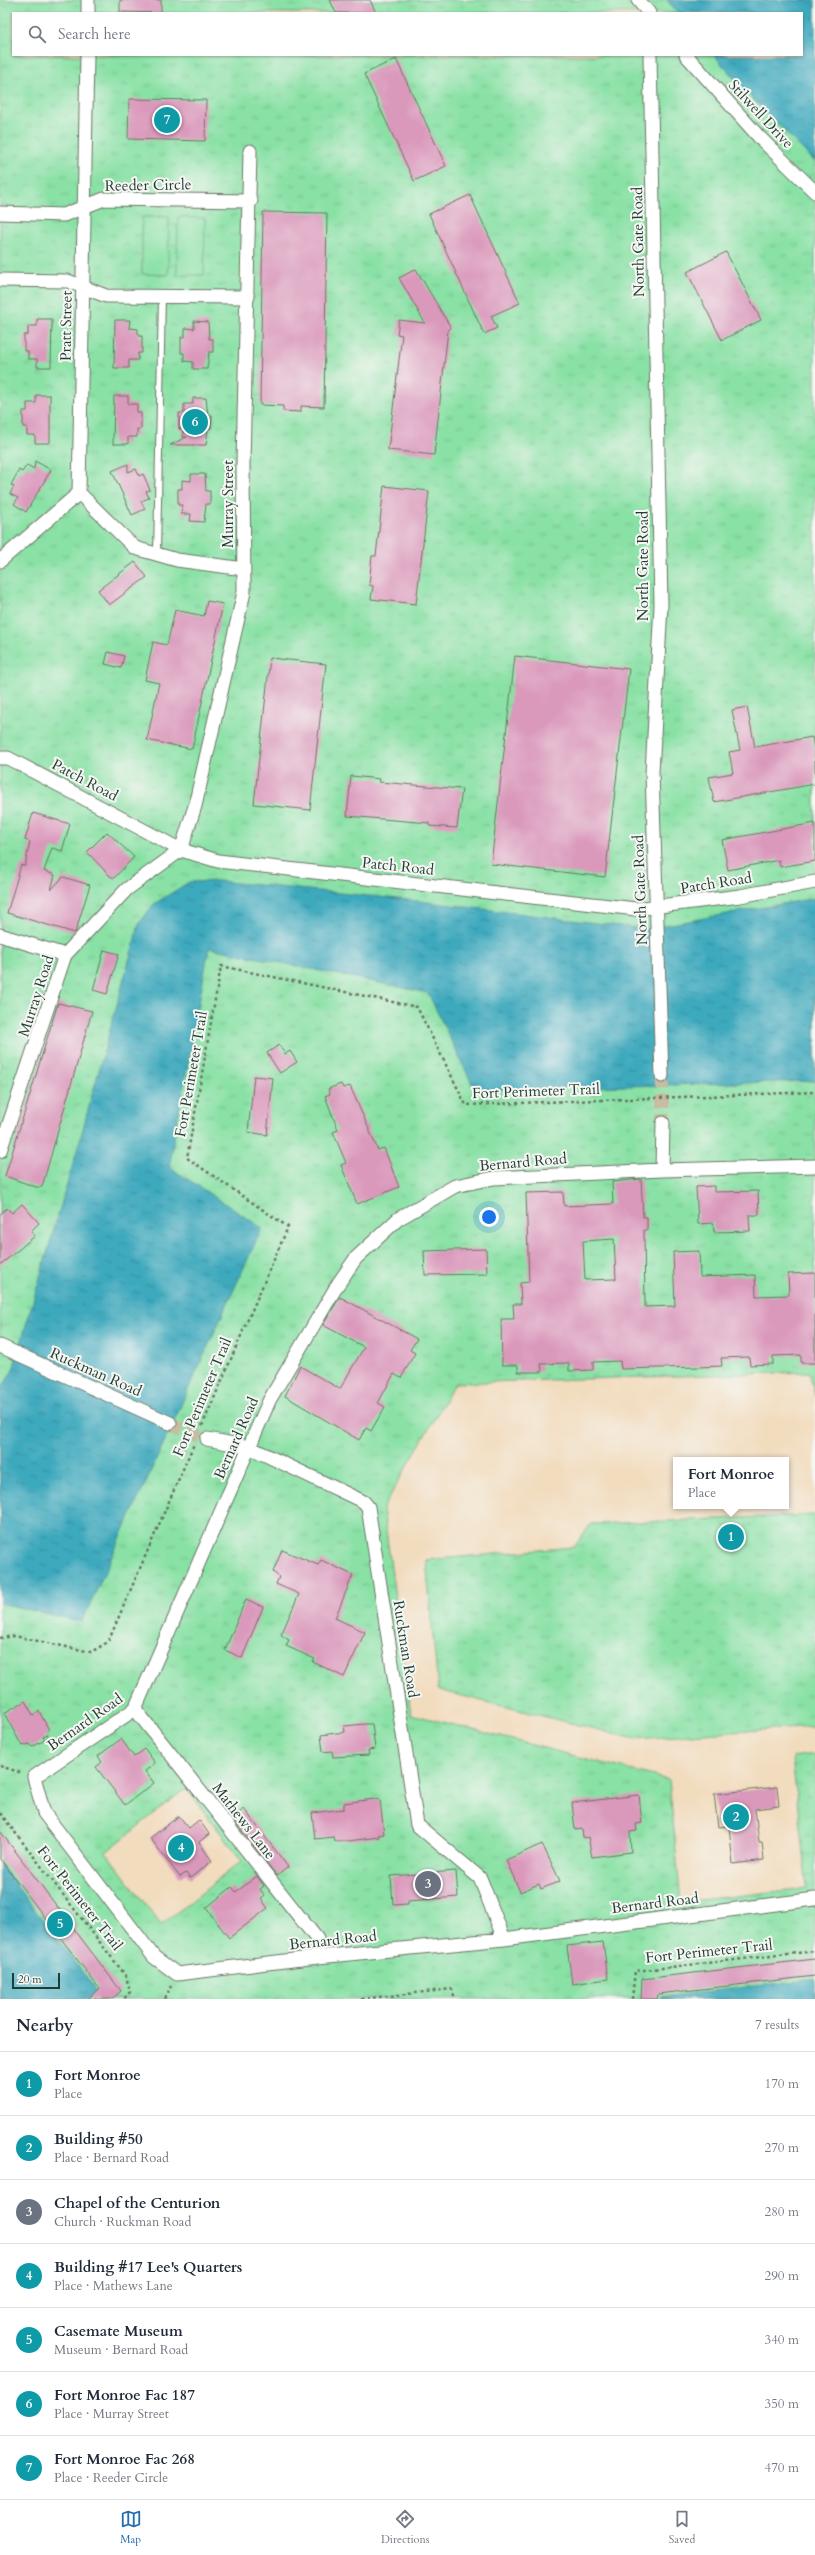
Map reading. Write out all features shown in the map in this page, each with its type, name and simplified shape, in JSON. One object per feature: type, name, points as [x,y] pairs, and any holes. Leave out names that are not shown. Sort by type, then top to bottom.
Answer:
[{"type":"street","points":[[88,0],[88,12]]},
{"type":"street","points":[[638,0],[648,12]]},
{"type":"street","name":"Pratt Street","points":[[80,493],[87,56]]},
{"type":"street","name":"North Gate Road","points":[[650,56],[660,605],[652,773],[662,1076]]},
{"type":"street","name":"Stilwell Drive","points":[[687,56],[760,138],[815,192]]},
{"type":"street","name":"Murray Street","points":[[181,850],[195,806],[244,592],[243,464],[251,201],[250,151]]},
{"type":"street","name":"Reeder Circle","points":[[0,213],[64,214],[84,208],[104,199],[251,201]]},
{"type":"street","points":[[0,280],[68,281],[106,296],[248,297]]},
{"type":"street","points":[[0,561],[80,493],[135,548],[177,560],[244,569]]},
{"type":"street","name":"Patch Road","points":[[0,758],[8,758],[181,850],[218,861],[636,909],[656,914],[815,882]]},
{"type":"street","name":"Murray Road","points":[[0,1151],[65,956],[128,890],[181,850]]},
{"type":"street","points":[[0,935],[65,956]]},
{"type":"street","points":[[662,1170],[663,1123]]},
{"type":"street","name":"Bernard Road","points":[[815,1166],[662,1170],[494,1178],[455,1186],[398,1219],[356,1258],[338,1284],[270,1399],[134,1709],[34,1777],[44,1813],[154,1957],[177,1974],[318,1957],[504,1939],[815,1899]]},
{"type":"street","name":"Ruckman Road","points":[[3,1345],[170,1423]]},
{"type":"street","name":"Ruckman Road","points":[[201,1436],[249,1447],[364,1502],[368,1507],[417,1824],[480,1878],[504,1939]]},
{"type":"street","name":"Mathews Lane","points":[[134,1709],[317,1940],[318,1957]]},
{"type":"lane","points":[[158,554],[162,296]]},
{"type":"path","name":"Fort Perimeter Trail","points":[[0,1638],[14,1636],[91,1652],[108,1642],[201,1436],[288,1227],[187,1158],[221,966],[417,1007],[466,1105],[815,1092]]},
{"type":"path","points":[[0,1766],[34,1777]]},
{"type":"path","name":"Fort Perimeter Trail","points":[[0,1813],[126,1976],[130,1992],[124,1999]]},
{"type":"path","name":"Fort Perimeter Trail","points":[[632,1999],[635,1971],[815,1951]]},
{"type":"path","points":[[165,1999],[172,1984]]},
{"type":"path","points":[[361,1999],[452,1989],[455,1999]]},
{"type":"green space","points":[[0,0],[675,0],[686,12],[12,12],[12,56],[726,56],[815,151],[815,1396],[809,1372],[455,1383],[383,1508],[411,1714],[669,1780],[681,1902],[807,1888],[792,1757],[815,1754],[815,1999],[0,1999]],"holes":[[[186,1788],[242,1861],[161,1925],[106,1852]]]},
{"type":"green space","points":[[142,217],[169,217],[168,275],[142,274]]},
{"type":"green space","points":[[178,217],[205,218],[204,275],[177,275]]},
{"type":"green space","points":[[815,1515],[815,1726],[635,1739],[438,1690],[426,1560],[574,1547],[591,1524]]},
{"type":"water","points":[[667,0],[815,0],[815,162],[747,93],[715,56],[803,56],[803,12],[677,12]]},
{"type":"water","points":[[218,881],[419,901],[644,929],[815,898],[815,1081],[475,1090],[428,993],[209,948],[169,1167],[262,1228],[82,1622],[0,1603],[0,1391],[13,1370],[79,1143],[139,924],[154,904],[189,882]]},
{"type":"water","points":[[0,1864],[97,1991],[89,1999],[0,1999]]},
{"type":"water","points":[[815,1979],[815,1999],[662,1999],[662,1997]]},
{"type":"building","points":[[120,0],[161,0],[161,12],[120,12]]},
{"type":"building","points":[[330,0],[370,0],[376,12],[336,12]]},
{"type":"building","points":[[396,59],[446,166],[414,181],[364,74]]},
{"type":"building","points":[[129,99],[206,100],[205,141],[128,139]]},
{"type":"building","points":[[470,195],[520,303],[491,316],[497,328],[484,334],[429,214]]},
{"type":"building","points":[[263,212],[327,213],[324,407],[301,406],[301,412],[283,411],[283,406],[260,405]]},
{"type":"building","points":[[726,252],[761,320],[722,340],[687,272]]},
{"type":"building","points":[[416,269],[451,328],[448,330],[434,455],[388,450],[402,335],[397,334],[399,320],[425,323],[399,278]]},
{"type":"building","points":[[37,319],[52,319],[51,367],[37,367],[37,359],[28,359],[28,351],[24,351],[24,335],[28,335],[28,326],[37,326]]},
{"type":"building","points":[[115,320],[130,320],[129,328],[138,329],[138,336],[142,336],[142,353],[138,353],[138,360],[129,360],[129,368],[114,368]]},
{"type":"building","points":[[194,321],[208,322],[209,339],[213,339],[213,352],[209,352],[207,369],[193,369],[193,362],[184,361],[184,353],[181,353],[181,337],[185,337],[185,328],[194,329]]},
{"type":"building","points":[[36,395],[50,395],[50,443],[35,443],[35,435],[27,435],[27,427],[23,427],[23,411],[27,411],[27,403],[36,403]]},
{"type":"building","points":[[114,396],[128,396],[128,404],[137,404],[137,412],[141,413],[141,429],[137,429],[137,437],[128,437],[128,444],[113,444]]},
{"type":"building","points":[[193,398],[206,398],[208,415],[212,415],[211,428],[208,428],[206,445],[170,445],[187,437],[183,437],[183,429],[179,429],[179,413],[184,413],[184,404],[193,404]]},
{"type":"building","points":[[35,461],[51,470],[26,512],[14,504],[18,498],[10,494],[14,486],[11,485],[19,470],[22,472],[27,465],[34,469]]},
{"type":"building","points":[[128,464],[128,472],[136,469],[139,476],[143,474],[150,490],[146,491],[149,498],[141,501],[145,509],[132,515],[112,471]]},
{"type":"building","points":[[191,474],[205,474],[206,491],[210,491],[210,504],[206,504],[204,522],[190,521],[191,514],[181,514],[182,505],[178,505],[178,489],[182,489],[182,480],[191,481]]},
{"type":"building","points":[[384,486],[429,491],[416,604],[371,599],[373,586],[369,585],[372,556],[376,556]]},
{"type":"building","points":[[135,562],[147,577],[109,605],[98,590]]},
{"type":"building","points":[[207,601],[223,604],[192,749],[147,740],[159,683],[145,680],[153,642],[167,645],[175,610],[204,616]]},
{"type":"building","points":[[108,652],[124,656],[121,668],[105,664]]},
{"type":"building","points":[[515,656],[629,669],[605,877],[491,864]]},
{"type":"building","points":[[270,658],[326,664],[310,810],[254,804]]},
{"type":"building","points":[[747,707],[755,747],[812,737],[815,753],[815,784],[714,802],[709,777],[733,773],[729,752],[740,750],[732,710]]},
{"type":"building","points":[[351,776],[380,779],[379,782],[462,789],[457,828],[429,826],[429,823],[347,816]]},
{"type":"building","points":[[33,813],[70,824],[62,851],[52,848],[44,871],[55,875],[51,890],[63,877],[90,885],[75,933],[7,913],[21,865],[25,866],[30,842],[25,840]]},
{"type":"building","points":[[815,823],[815,861],[780,867],[779,860],[728,870],[722,840]]},
{"type":"building","points":[[107,832],[134,857],[114,878],[110,876],[87,852]]},
{"type":"building","points":[[104,950],[119,954],[107,994],[93,990]]},
{"type":"building","points":[[58,1003],[92,1011],[42,1187],[36,1187],[5,1176]]},
{"type":"building","points":[[279,1045],[285,1054],[290,1051],[297,1062],[280,1073],[267,1053]]},
{"type":"building","points":[[254,1076],[273,1078],[267,1135],[248,1132]]},
{"type":"building","points":[[341,1084],[343,1088],[350,1086],[378,1150],[384,1148],[399,1187],[357,1204],[341,1165],[346,1163],[333,1132],[338,1130],[325,1096],[330,1094],[328,1089]]},
{"type":"building","points":[[641,1179],[643,1217],[647,1217],[647,1230],[644,1230],[645,1307],[675,1306],[673,1252],[699,1251],[700,1277],[755,1275],[756,1296],[789,1295],[788,1274],[815,1273],[815,1363],[801,1363],[801,1355],[773,1356],[773,1364],[750,1365],[749,1357],[721,1358],[722,1366],[698,1367],[621,1369],[620,1361],[593,1362],[593,1370],[569,1371],[569,1363],[541,1364],[542,1372],[518,1372],[518,1365],[502,1365],[501,1319],[514,1319],[513,1304],[521,1304],[520,1283],[529,1282],[526,1193],[563,1192],[564,1206],[613,1204],[612,1182]],"holes":[[[614,1239],[616,1279],[585,1280],[583,1241]]]},
{"type":"building","points":[[714,1186],[714,1192],[758,1191],[759,1215],[749,1215],[750,1231],[714,1232],[713,1223],[698,1224],[696,1187]]},
{"type":"building","points":[[22,1204],[39,1223],[31,1231],[35,1236],[0,1265],[0,1214],[7,1208],[12,1213]]},
{"type":"building","points":[[486,1249],[487,1274],[425,1275],[424,1251]]},
{"type":"building","points":[[340,1297],[417,1339],[410,1350],[415,1353],[401,1378],[394,1374],[378,1403],[385,1407],[371,1431],[366,1428],[359,1440],[285,1396],[300,1366],[340,1389],[364,1347],[323,1325]]},
{"type":"building","points":[[282,1550],[318,1565],[321,1560],[353,1575],[335,1618],[365,1632],[344,1677],[313,1662],[315,1659],[286,1646],[289,1640],[281,1635],[299,1594],[276,1584],[279,1577],[273,1572]]},
{"type":"building","points":[[246,1599],[263,1607],[242,1658],[225,1650]]},
{"type":"building","points":[[25,1701],[33,1715],[39,1711],[49,1730],[47,1731],[48,1735],[43,1737],[45,1740],[32,1747],[30,1744],[22,1746],[4,1713]]},
{"type":"building","points":[[372,1724],[375,1749],[368,1750],[369,1755],[333,1757],[332,1751],[323,1752],[321,1735],[345,1732],[344,1726]]},
{"type":"building","points":[[121,1739],[134,1757],[145,1749],[155,1763],[145,1771],[154,1783],[125,1805],[96,1767],[102,1762],[98,1756]]},
{"type":"building","points":[[777,1787],[779,1806],[755,1809],[759,1842],[762,1842],[764,1860],[733,1864],[729,1826],[718,1827],[714,1794]]},
{"type":"building","points":[[639,1795],[642,1823],[636,1824],[637,1831],[630,1832],[631,1852],[592,1857],[588,1837],[583,1838],[582,1829],[575,1830],[572,1803]]},
{"type":"building","points":[[374,1799],[380,1800],[384,1834],[378,1835],[379,1837],[348,1841],[335,1841],[334,1837],[315,1839],[312,1813],[344,1809],[344,1803]]},
{"type":"building","points":[[244,1809],[288,1867],[277,1876],[232,1818]]},
{"type":"building","points":[[179,1816],[189,1828],[199,1820],[209,1834],[199,1842],[212,1861],[190,1878],[186,1873],[180,1877],[150,1838]]},
{"type":"building","points":[[0,1831],[121,1991],[112,1999],[88,1999],[99,1988],[0,1859]]},
{"type":"building","points":[[542,1844],[560,1881],[541,1889],[539,1884],[520,1892],[506,1860]]},
{"type":"building","points":[[456,1871],[458,1897],[408,1901],[408,1904],[393,1905],[391,1876]]},
{"type":"building","points":[[257,1876],[264,1886],[260,1889],[265,1896],[261,1899],[268,1908],[229,1938],[206,1908],[232,1887],[236,1892]]},
{"type":"building","points":[[603,1942],[608,1979],[572,1984],[567,1946]]},
{"type":"building","points":[[815,1959],[815,1976],[658,1994],[657,1999],[641,1999],[642,1979]]},
{"type":"tunnel","points":[[662,1076],[663,1123]]},
{"type":"tunnel","points":[[170,1423],[207,1439]]},
{"type":"place","name":"Fort Monroe Fac 268","points":[[167,120]]},
{"type":"place","name":"Fort Monroe Fac 187","points":[[195,422]]},
{"type":"place","name":"Fort Monroe","points":[[731,1537]]},
{"type":"place","name":"Building #50","points":[[736,1817]]},
{"type":"place","name":"Building #17 Lee's Quarters","points":[[181,1848]]},
{"type":"place","name":"Chapel of the Centurion","points":[[428,1884]]},
{"type":"place","name":"Casemate Museum","points":[[60,1924]]}]
